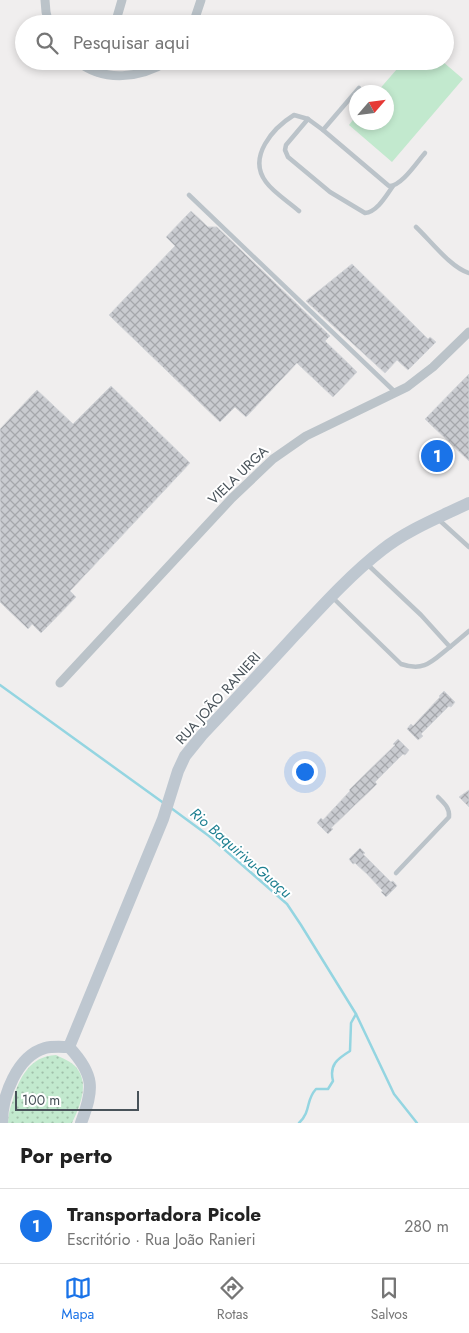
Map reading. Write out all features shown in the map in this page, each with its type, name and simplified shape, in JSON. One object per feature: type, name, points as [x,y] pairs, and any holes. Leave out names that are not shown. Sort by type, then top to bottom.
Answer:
[{"type":"street","points":[[45,0],[47,15]]},
{"type":"street","points":[[118,15],[122,0]]},
{"type":"street","points":[[196,15],[201,0]]},
{"type":"street","points":[[94,70],[115,76],[134,75],[152,70]]},
{"type":"street","name":"VIELA URGA","points":[[60,683],[232,498],[273,459],[306,436],[396,393],[433,368],[469,332]]},
{"type":"street","name":"RUA JOÃO RANIERI","points":[[69,1047],[163,819],[178,771],[185,756],[202,735],[331,596],[366,563],[383,549],[437,518],[469,503]]},
{"type":"street","points":[[2,1123],[4,1105],[14,1076],[29,1057],[46,1047],[69,1047],[86,1068],[90,1083],[90,1098],[81,1123]]},
{"type":"lane","points":[[323,130],[349,99]]},
{"type":"lane","points":[[299,211],[267,183],[260,171],[259,157],[271,135],[294,115],[308,119],[389,186],[393,186]]},
{"type":"lane","points":[[308,119],[286,145],[285,150],[288,157],[330,192],[365,213],[375,209],[393,186],[399,183],[425,153]]},
{"type":"lane","points":[[189,195],[396,393]]},
{"type":"lane","points":[[416,227],[449,259],[469,274]]},
{"type":"lane","points":[[437,518],[469,547]]},
{"type":"lane","points":[[366,563],[421,615],[450,646]]},
{"type":"lane","points":[[331,596],[401,664],[413,668],[427,665],[469,631]]},
{"type":"lane","points":[[396,873],[449,817],[450,811],[438,797]]},
{"type":"green space","points":[[396,70],[452,70],[463,79],[392,162],[355,130],[394,130],[394,85],[383,85]]},
{"type":"green space","points":[[56,1055],[76,1067],[82,1081],[82,1095],[72,1123],[8,1123],[9,1112],[22,1076],[39,1059]]},
{"type":"building","points":[[191,211],[208,227],[217,227],[330,336],[325,341],[357,372],[333,397],[297,363],[246,417],[235,407],[220,422],[109,315],[175,246],[166,237]]},
{"type":"building","points":[[352,264],[428,339],[430,337],[436,342],[408,370],[397,360],[385,373],[306,301]]},
{"type":"building","points":[[469,374],[469,461],[425,419]]},
{"type":"building","points":[[111,386],[190,463],[70,591],[76,597],[41,633],[32,624],[28,629],[0,602],[0,429],[37,390],[73,424]]},
{"type":"building","points":[[444,691],[455,702],[421,734],[423,736],[418,740],[407,729],[411,724],[413,726]]},
{"type":"building","points":[[398,739],[409,750],[375,782],[377,784],[331,828],[333,829],[328,834],[317,823],[321,818],[323,820],[349,790],[395,745],[393,744]]},
{"type":"building","points":[[469,790],[469,807],[459,797]]},
{"type":"building","points":[[360,848],[365,853],[363,854],[397,886],[386,897],[381,892],[383,891],[367,874],[349,859]]},
{"type":"waterway","name":"Rio Baquirivu-Guaçu","points":[[0,685],[165,804]]},
{"type":"waterway","name":"Rio Baquirivu-Guaçu","points":[[171,808],[209,836],[287,904],[356,1014],[394,1094],[417,1123]]},
{"type":"waterway","points":[[299,1123],[306,1114],[313,1093],[316,1089],[328,1089],[333,1081],[332,1071],[335,1063],[350,1051],[351,1023],[356,1014]]},
{"type":"place","name":"Transportadora Picole","points":[[437,456]]}]
